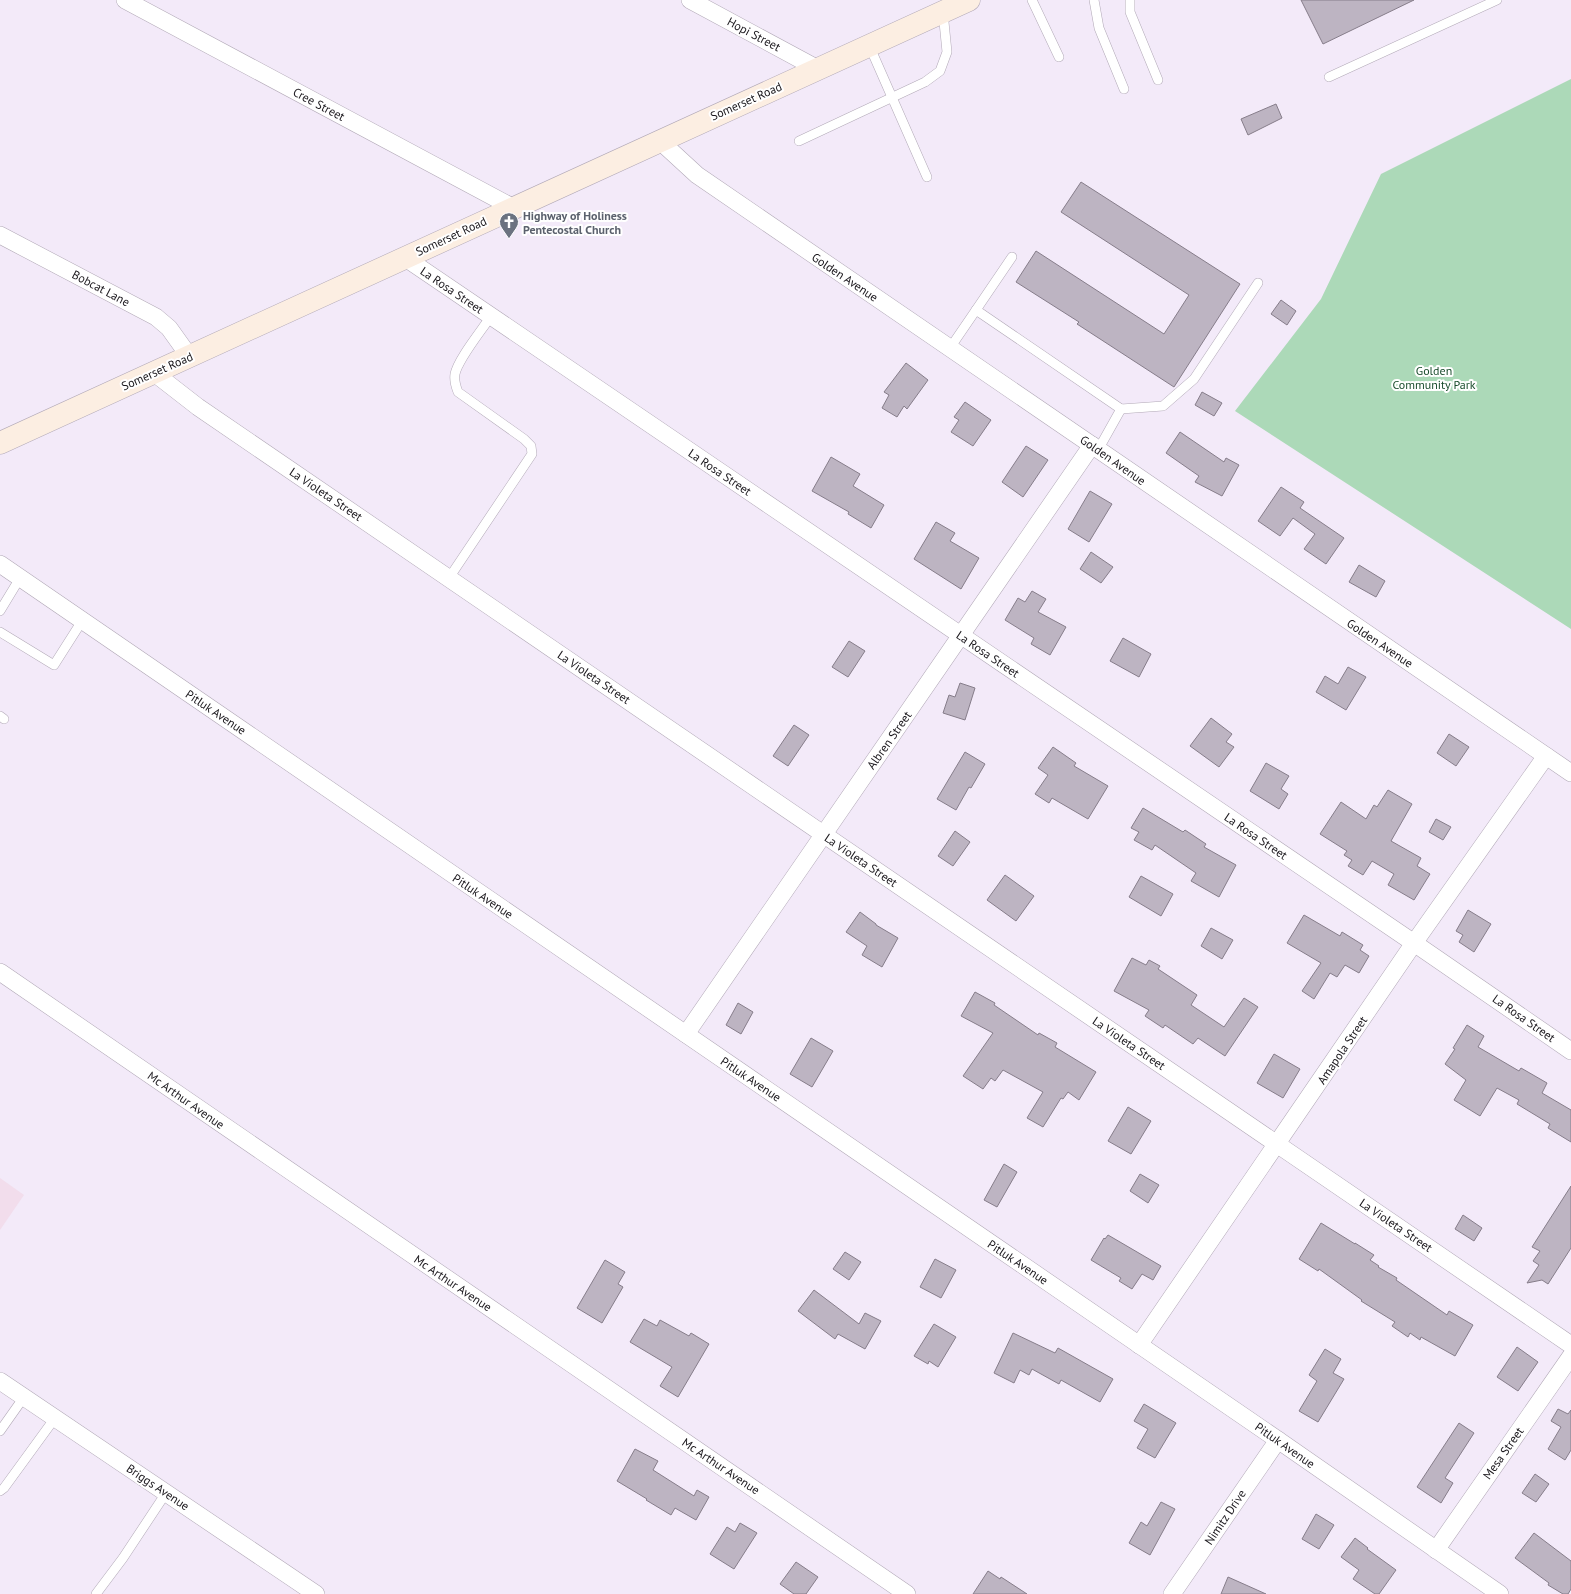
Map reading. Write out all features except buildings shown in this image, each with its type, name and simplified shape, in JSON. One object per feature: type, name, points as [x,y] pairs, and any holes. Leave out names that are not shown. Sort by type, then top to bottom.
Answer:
[{"type":"main road","name":"Somerset Road","points":[[0,443],[969,0]]},
{"type":"street","name":"Cree Street","points":[[125,0],[514,208]]},
{"type":"street","name":"Hopi Street","points":[[690,0],[818,69]]},
{"type":"street","name":"Golden Avenue","points":[[660,141],[697,175],[1571,773]]},
{"type":"street","name":"Bobcat Lane","points":[[0,235],[156,317],[169,328],[189,356]]},
{"type":"street","name":"La Rosa Street","points":[[404,257],[1571,1051]]},
{"type":"street","name":"La Violeta Street","points":[[153,372],[198,406],[1571,1345]]},
{"type":"street","name":"Albren Street","points":[[686,1034],[961,636],[1095,448]]},
{"type":"street","name":"Pitluk Avenue","points":[[0,564],[1278,1440],[1500,1594]]},
{"type":"street","name":"Amapola Street","points":[[1139,1345],[1278,1144],[1414,943],[1546,756]]},
{"type":"street","name":"Mc Arthur Avenue","points":[[0,972],[907,1594]]},
{"type":"street","name":"Mesa Street","points":[[1436,1550],[1571,1356]]},
{"type":"street","name":"Briggs Avenue","points":[[0,1381],[166,1492],[311,1593]]},
{"type":"street","name":"Nimitz Drive","points":[[1172,1594],[1278,1440]]},
{"type":"lane","points":[[1032,0],[1059,57]]},
{"type":"lane","points":[[1094,0],[1099,28],[1124,89]]},
{"type":"lane","points":[[1130,0],[1130,12],[1158,80]]},
{"type":"lane","points":[[1329,77],[1498,0]]},
{"type":"lane","points":[[799,141],[925,82],[940,71],[947,52],[943,12]]},
{"type":"lane","points":[[869,45],[927,177]]},
{"type":"lane","points":[[950,348],[1012,257]]},
{"type":"lane","points":[[976,310],[1121,409],[1163,406],[1194,379],[1258,283]]},
{"type":"lane","points":[[449,578],[532,454],[531,446],[524,439],[458,392],[456,386],[454,376],[458,366],[491,316]]},
{"type":"lane","points":[[1095,448],[1121,409]]},
{"type":"lane","points":[[0,611],[20,578]]},
{"type":"lane","points":[[0,632],[54,665],[82,621]]},
{"type":"lane","points":[[0,1431],[24,1397]]},
{"type":"lane","points":[[0,1491],[4,1488],[4,1481],[54,1418]]},
{"type":"lane","points":[[96,1594],[123,1558],[166,1492]]},
{"type":"shaded area","points":[[0,1178],[24,1195],[0,1230]]},
{"type":"green space","name":"Golden Community Park","points":[[1571,79],[1571,629],[1235,411],[1321,299],[1381,174]]},
{"type":"place","name":"Highway of Holiness Pentecostal Church","points":[[509,239]]}]
